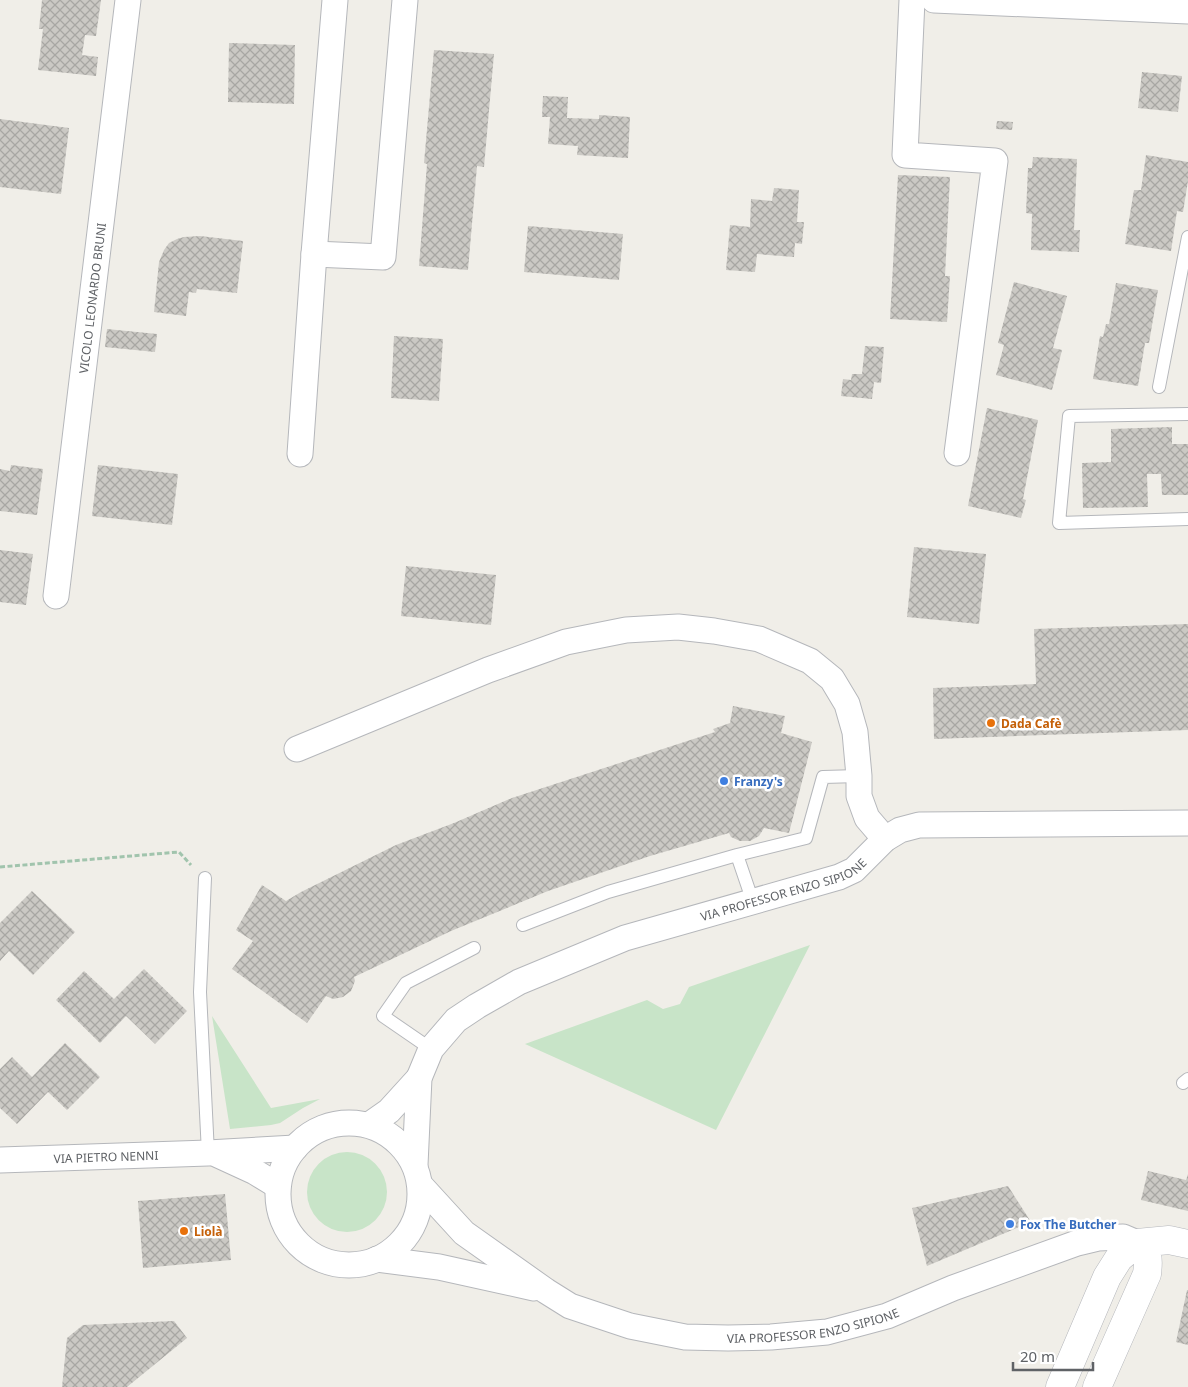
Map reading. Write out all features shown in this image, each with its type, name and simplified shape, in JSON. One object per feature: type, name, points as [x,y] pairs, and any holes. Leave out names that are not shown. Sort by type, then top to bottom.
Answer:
[{"type":"street","name":"VICOLO LEONARDO BRUNI","points":[[56,596],[128,0]]},
{"type":"street","points":[[300,454],[335,0]]},
{"type":"street","points":[[314,254],[383,257],[405,0]]},
{"type":"street","points":[[912,0],[905,155],[995,161],[957,453]]},
{"type":"street","points":[[934,0],[1085,4],[1188,11]]},
{"type":"street","points":[[297,749],[488,670],[566,642],[626,630],[678,626],[714,631],[758,639],[810,661],[832,680],[847,704],[855,732],[859,796],[868,818],[886,839]]},
{"type":"street","name":"VIA PROFESSOR ENZO SIPIONE","points":[[419,1078],[431,1049],[456,1020],[519,982],[625,938],[839,878],[854,870],[886,839],[900,830],[919,825],[1188,823]]},
{"type":"street","points":[[369,1125],[389,1111],[419,1078]]},
{"type":"street","points":[[418,1175],[404,1147],[388,1134],[369,1125],[342,1122],[316,1130],[294,1148],[284,1165],[278,1186],[279,1207],[286,1227],[298,1244],[315,1257],[335,1264],[356,1265],[377,1259],[396,1248],[411,1230],[419,1209],[419,1078]]},
{"type":"street","name":"VIA PIETRO NENNI","points":[[0,1160],[211,1153],[294,1148]]},
{"type":"street","points":[[211,1153],[254,1172],[278,1186]]},
{"type":"street","name":"VIA PROFESSOR ENZO SIPIONE","points":[[418,1175],[464,1233],[570,1306],[630,1326],[684,1337],[770,1337],[827,1332],[887,1316],[953,1288],[1077,1243],[1098,1238],[1123,1237],[1137,1244]]},
{"type":"street","points":[[1060,1387],[1106,1277],[1119,1258],[1137,1244],[1169,1240],[1188,1244]]},
{"type":"street","points":[[1077,1243],[1101,1253],[1114,1266]]},
{"type":"street","points":[[1097,1387],[1147,1274],[1149,1260],[1146,1251],[1137,1244]]},
{"type":"street","points":[[377,1259],[439,1267],[546,1291]]},
{"type":"lane","points":[[1159,387],[1188,237]]},
{"type":"lane","points":[[1188,414],[1070,416],[1059,523],[1188,519]]},
{"type":"lane","points":[[523,925],[608,892],[737,855],[806,838],[823,777],[859,776]]},
{"type":"lane","points":[[737,855],[752,902]]},
{"type":"lane","points":[[206,878],[200,992],[211,1153]]},
{"type":"lane","points":[[431,1049],[383,1016],[406,983],[474,948]]},
{"type":"path","points":[[0,867],[179,852],[206,878]]},
{"type":"green space","points":[[810,945],[716,1130],[525,1044],[647,1000],[663,1009],[680,1004],[689,987]]},
{"type":"green space","points":[[212,1016],[271,1108],[320,1099],[280,1123],[230,1129]]},
{"type":"green space","points":[[339,1152],[355,1152],[376,1163],[387,1184],[387,1200],[376,1221],[355,1232],[339,1232],[325,1226],[313,1214],[307,1200],[307,1184],[313,1170],[325,1158]]},
{"type":"building","points":[[42,0],[101,0],[96,36],[85,35],[82,55],[98,57],[96,76],[38,70],[43,29],[39,29]]},
{"type":"building","points":[[229,43],[295,45],[294,104],[228,102]]},
{"type":"building","points":[[434,50],[494,54],[484,167],[477,166],[468,270],[419,266],[427,164],[424,163]]},
{"type":"building","points":[[1142,72],[1182,76],[1178,112],[1138,108]]},
{"type":"building","points":[[543,96],[568,97],[567,118],[599,119],[599,115],[630,117],[628,158],[577,155],[578,146],[548,144],[550,117],[542,117]]},
{"type":"building","points":[[0,119],[69,128],[61,194],[0,187]]},
{"type":"building","points":[[997,121],[1013,122],[1012,130],[996,129]]},
{"type":"building","points":[[1146,155],[1188,162],[1188,181],[1183,212],[1177,211],[1171,251],[1125,244],[1134,190],[1141,190]]},
{"type":"building","points":[[1033,157],[1077,159],[1074,230],[1080,230],[1079,252],[1031,250],[1032,214],[1026,213],[1028,168],[1032,168]]},
{"type":"building","points":[[898,175],[950,177],[945,276],[950,276],[947,322],[890,319]]},
{"type":"building","points":[[774,188],[799,190],[797,222],[804,222],[802,244],[795,243],[794,257],[757,254],[755,272],[726,270],[730,225],[750,227],[751,199],[772,201]]},
{"type":"building","points":[[528,226],[623,234],[619,280],[524,272]]},
{"type":"building","points":[[200,236],[243,241],[237,293],[197,289],[196,293],[189,292],[186,316],[154,312],[159,262],[164,250],[169,243],[177,239]]},
{"type":"building","points":[[1014,282],[1067,296],[1053,348],[1062,350],[1052,390],[996,375],[1004,345],[998,343]]},
{"type":"building","points":[[1116,283],[1158,290],[1149,343],[1145,343],[1138,386],[1093,379],[1100,336],[1103,337],[1106,324],[1109,324]]},
{"type":"building","points":[[107,329],[157,334],[155,352],[105,347]]},
{"type":"building","points":[[394,336],[443,339],[439,401],[391,398]]},
{"type":"building","points":[[865,346],[884,347],[881,383],[874,382],[872,399],[841,396],[843,379],[851,380],[852,374],[862,374]]},
{"type":"building","points":[[987,408],[1038,420],[1023,499],[1026,500],[1021,518],[968,506]]},
{"type":"building","points":[[1172,427],[1172,444],[1188,444],[1188,495],[1162,495],[1161,474],[1147,474],[1148,507],[1083,508],[1082,463],[1111,462],[1111,429]]},
{"type":"building","points":[[11,465],[43,469],[37,515],[0,511],[0,469],[10,471]]},
{"type":"building","points":[[98,465],[178,474],[172,525],[92,516]]},
{"type":"building","points":[[914,547],[986,554],[979,624],[907,617]]},
{"type":"building","points":[[0,550],[33,554],[26,605],[0,602]]},
{"type":"building","points":[[406,566],[496,575],[491,625],[401,616]]},
{"type":"building","points":[[1188,624],[1188,730],[934,739],[933,688],[1036,684],[1034,629]]},
{"type":"building","points":[[733,706],[785,716],[781,733],[812,742],[789,833],[764,828],[759,836],[750,841],[740,841],[731,837],[729,833],[650,856],[548,891],[451,931],[354,977],[355,981],[351,991],[343,997],[333,999],[326,996],[307,1023],[232,969],[253,941],[236,930],[262,885],[286,901],[396,845],[512,798],[715,732],[713,729],[730,723]]},
{"type":"building","points":[[32,891],[75,932],[33,975],[9,951],[0,961],[0,923]]},
{"type":"building","points":[[144,969],[187,1011],[155,1044],[126,1016],[100,1043],[56,1000],[84,971],[114,999]]},
{"type":"building","points":[[65,1043],[100,1077],[67,1110],[48,1092],[17,1124],[0,1108],[0,1069],[12,1057],[32,1077]]},
{"type":"building","points":[[1148,1171],[1186,1180],[1188,1174],[1188,1211],[1141,1200]]},
{"type":"building","points":[[1008,1186],[1031,1222],[927,1266],[912,1208]]},
{"type":"building","name":"Liolà","points":[[225,1194],[231,1260],[143,1268],[138,1201]]},
{"type":"building","points":[[1188,1290],[1188,1345],[1176,1342]]},
{"type":"building","points":[[174,1321],[187,1338],[127,1387],[62,1387],[67,1338],[83,1325]]},
{"type":"place","name":"Dada Cafè","points":[[991,723]]},
{"type":"place","name":"Franzy's","points":[[724,781]]},
{"type":"place","name":"Fox The Butcher","points":[[1010,1224]]},
{"type":"place","name":"Liolà","points":[[184,1231]]}]
